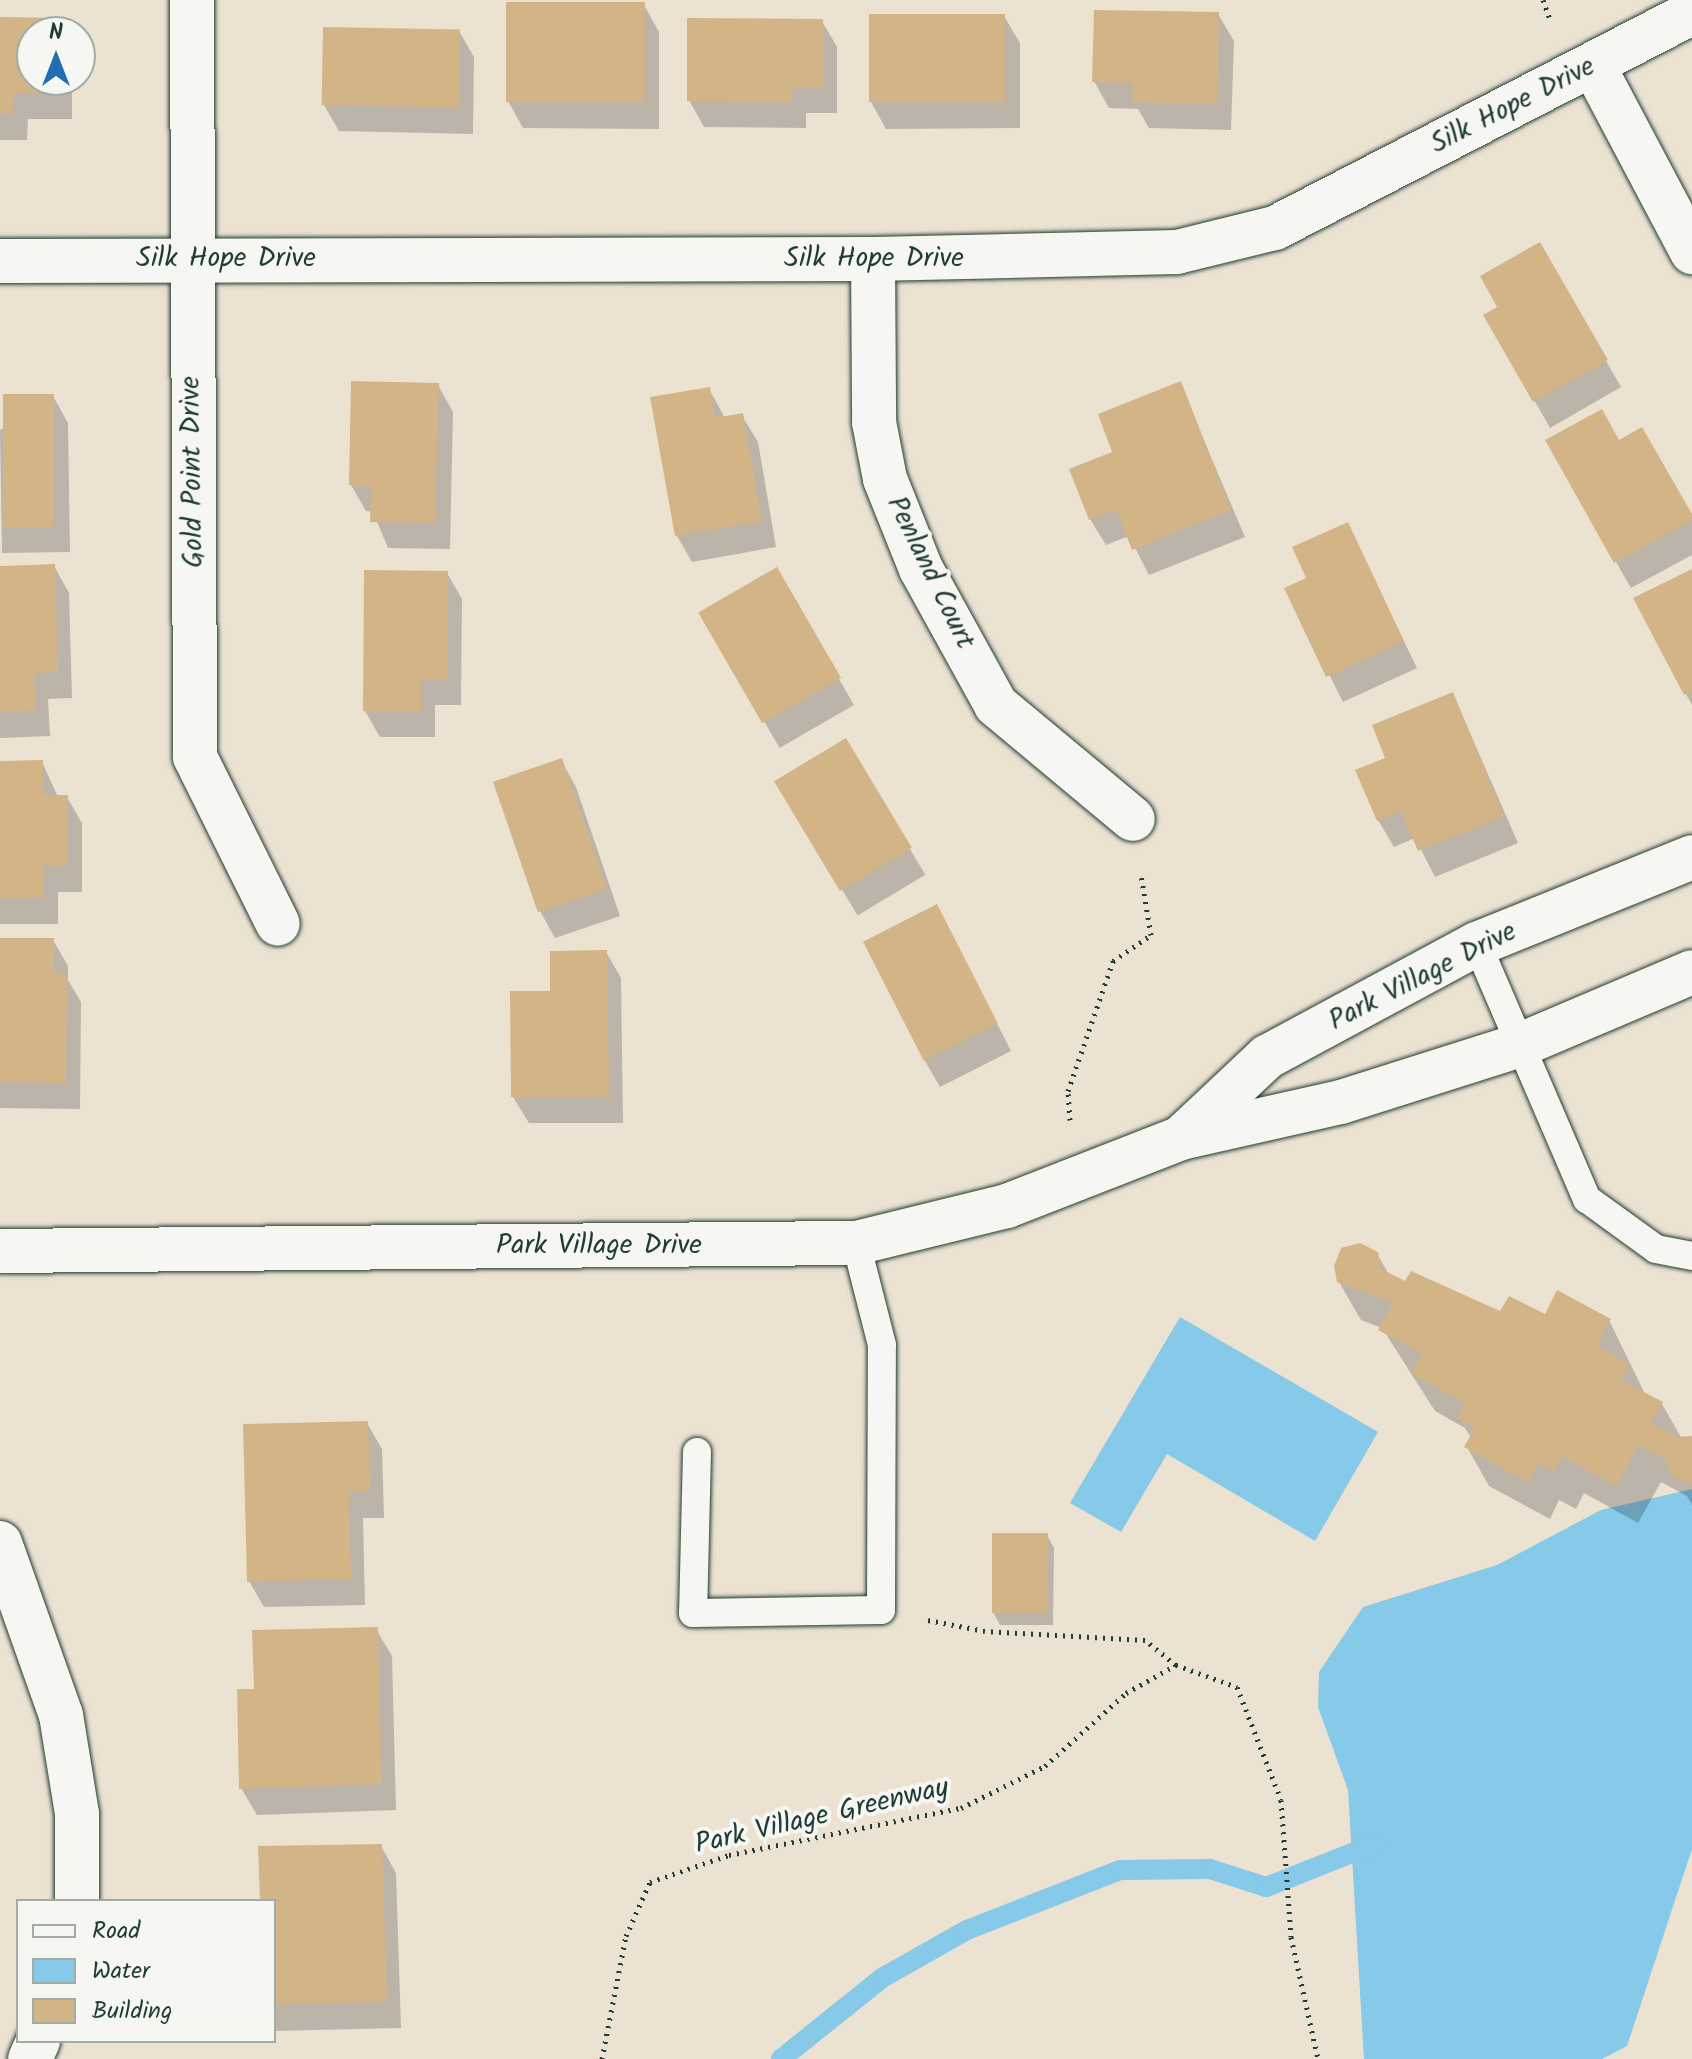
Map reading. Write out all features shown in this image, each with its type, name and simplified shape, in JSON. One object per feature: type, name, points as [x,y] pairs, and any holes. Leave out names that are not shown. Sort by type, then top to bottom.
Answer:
[{"type":"street","name":"Gold Point Drive","points":[[192,0],[195,757],[278,924]]},
{"type":"street","name":"Silk Hope Drive","points":[[0,261],[873,259],[1177,252],[1275,228],[1692,13]]},
{"type":"street","points":[[1593,65],[1692,252]]},
{"type":"street","name":"Penland Court","points":[[873,259],[874,422],[885,479],[921,569],[996,705],[1133,819]]},
{"type":"street","name":"Park Village Drive","points":[[1181,1138],[1267,1057],[1477,944],[1692,857]]},
{"type":"street","name":"Park Village Drive","points":[[0,1251],[856,1243],[1007,1206],[1181,1138],[1341,1102],[1518,1046],[1692,972]]},
{"type":"street","points":[[0,1543],[61,1715],[77,1814],[77,1899]]},
{"type":"lane","points":[[1477,944],[1518,1046],[1587,1199],[1656,1249],[1692,1256]]},
{"type":"lane","points":[[697,1452],[693,1613],[881,1610],[882,1345],[856,1243]]},
{"type":"path","points":[[1093,1171],[1070,1130],[1068,1091],[1113,961],[1151,935],[1133,819]]},
{"type":"path","points":[[881,1610],[985,1631],[1145,1640],[1176,1665],[1237,1687],[1281,1800],[1291,1937],[1318,2059]]},
{"type":"path","name":"Park Village Greenway","points":[[602,2059],[626,1936],[650,1882],[729,1855],[961,1808],[1045,1766],[1126,1693],[1176,1665]]},
{"type":"water","points":[[1180,1317],[1378,1432],[1315,1541],[1167,1454],[1121,1532],[1070,1503]]},
{"type":"water","points":[[1692,1489],[1692,1849],[1627,2046],[1602,2059],[1364,2059],[1348,1790],[1318,1707],[1319,1672],[1363,1607],[1497,1565],[1601,1510]]},
{"type":"building","points":[[506,2],[645,2],[645,102],[506,102]]},
{"type":"building","points":[[1094,10],[1219,12],[1217,104],[1132,102],[1133,83],[1092,82]]},
{"type":"building","points":[[869,14],[1005,14],[1005,102],[869,102]]},
{"type":"building","points":[[0,17],[16,17],[13,114],[0,114]]},
{"type":"building","points":[[687,18],[823,19],[823,87],[792,87],[792,102],[687,101]]},
{"type":"building","points":[[323,27],[460,29],[459,107],[322,105]]},
{"type":"building","points":[[1540,242],[1608,360],[1533,402],[1483,315],[1497,307],[1480,276]]},
{"type":"building","points":[[351,381],[439,383],[435,523],[370,522],[371,486],[349,485]]},
{"type":"building","points":[[1181,381],[1231,510],[1132,550],[1116,509],[1089,520],[1069,469],[1112,452],[1098,414]]},
{"type":"building","points":[[710,387],[715,418],[743,413],[762,521],[675,536],[650,397]]},
{"type":"building","points":[[3,394],[54,394],[54,527],[3,527]]},
{"type":"building","points":[[1602,409],[1619,440],[1642,427],[1692,514],[1692,520],[1614,563],[1545,440]]},
{"type":"building","points":[[1348,522],[1404,641],[1326,677],[1284,588],[1306,578],[1292,547]]},
{"type":"building","points":[[55,564],[58,672],[34,673],[36,710],[0,712],[0,566]]},
{"type":"building","points":[[777,567],[841,678],[762,723],[698,612]]},
{"type":"building","points":[[1692,569],[1692,691],[1684,695],[1633,598]]},
{"type":"building","points":[[364,570],[448,571],[447,679],[421,679],[421,711],[363,711]]},
{"type":"building","points":[[1453,692],[1504,816],[1418,851],[1401,811],[1377,821],[1355,770],[1385,758],[1372,725]]},
{"type":"building","points":[[846,738],[912,848],[840,891],[774,781]]},
{"type":"building","points":[[562,758],[607,888],[538,912],[493,782]]},
{"type":"building","points":[[43,760],[43,795],[68,795],[68,866],[43,866],[43,898],[0,898],[0,761]]},
{"type":"building","points":[[937,904],[998,1023],[924,1061],[863,942]]},
{"type":"building","points":[[0,938],[54,938],[54,973],[67,973],[66,1083],[0,1082]]},
{"type":"building","points":[[607,950],[609,1097],[511,1097],[510,991],[550,991],[550,951]]},
{"type":"building","points":[[1360,1243],[1378,1252],[1381,1269],[1405,1281],[1411,1271],[1500,1311],[1509,1296],[1545,1314],[1557,1290],[1611,1319],[1596,1345],[1630,1364],[1621,1380],[1663,1402],[1651,1423],[1677,1437],[1692,1436],[1692,1485],[1673,1476],[1666,1460],[1639,1445],[1616,1486],[1562,1456],[1554,1472],[1537,1463],[1528,1482],[1464,1447],[1475,1427],[1457,1418],[1465,1403],[1411,1373],[1422,1354],[1378,1330],[1393,1303],[1337,1282],[1334,1266],[1341,1248]]},
{"type":"building","points":[[368,1421],[370,1492],[349,1492],[351,1579],[247,1582],[243,1424]]},
{"type":"building","points":[[992,1533],[1048,1533],[1048,1613],[992,1613]]},
{"type":"building","points":[[378,1627],[382,1784],[239,1789],[237,1689],[254,1689],[252,1630]]},
{"type":"building","points":[[382,1844],[387,2002],[276,2004],[276,1899],[260,1899],[258,1846]]},
{"type":"waterway","points":[[781,2059],[882,1978],[967,1930],[1120,1870],[1210,1869],[1266,1887],[1377,1843]]}]
